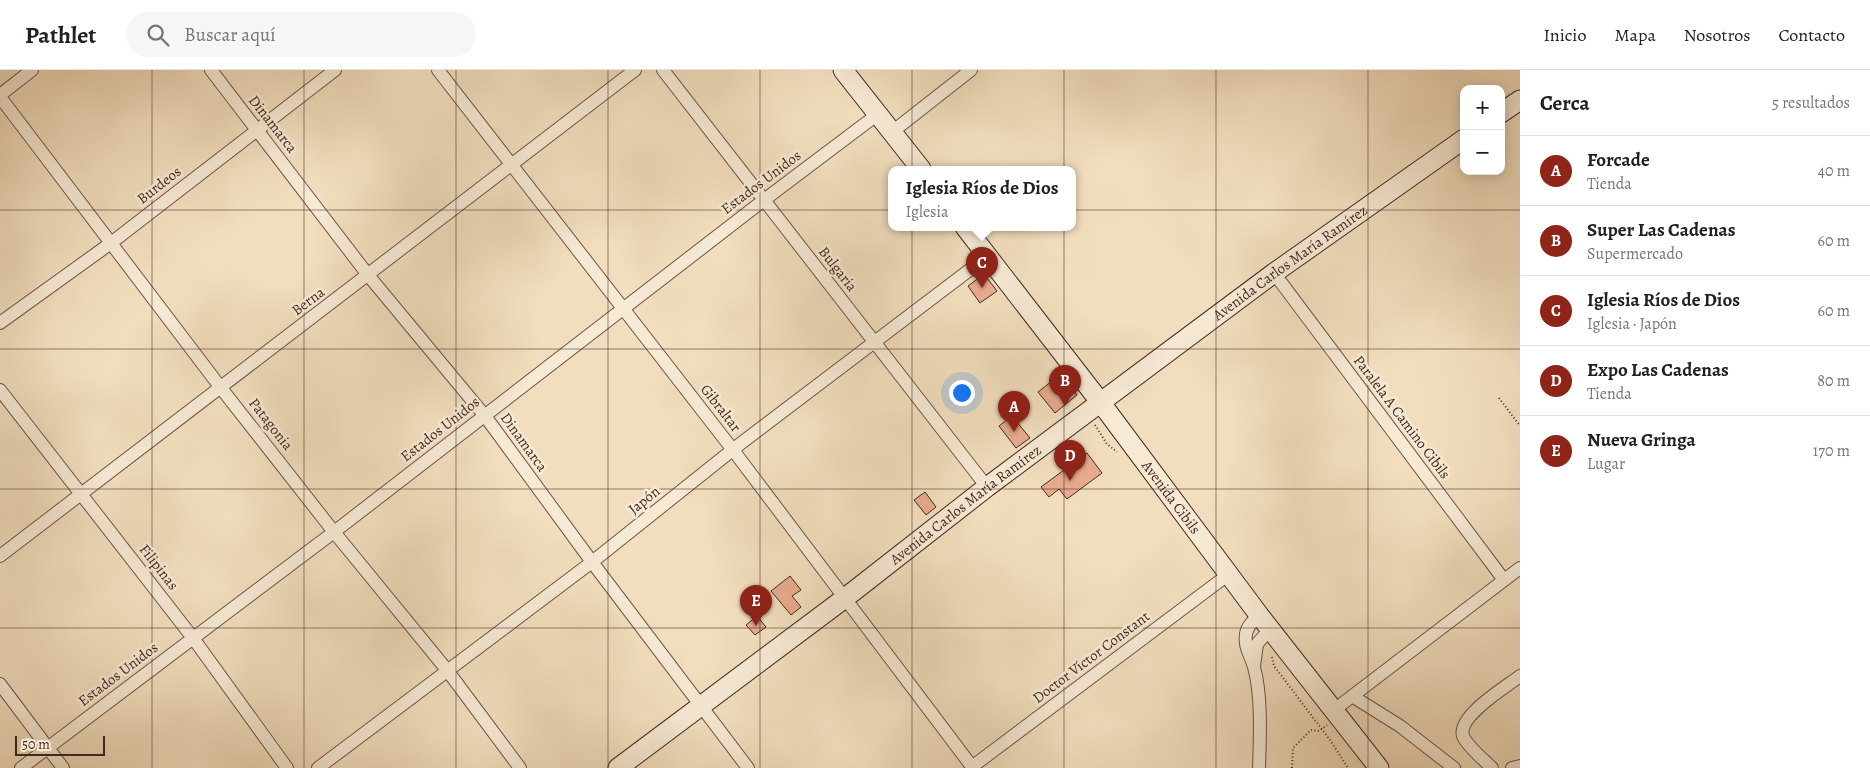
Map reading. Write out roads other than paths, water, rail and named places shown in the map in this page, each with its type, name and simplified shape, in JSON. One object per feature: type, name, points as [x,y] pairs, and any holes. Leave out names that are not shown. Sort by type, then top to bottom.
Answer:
[{"type":"street","points":[[0,96],[32,70]]},
{"type":"street","name":"Dinamarca","points":[[211,70],[368,275],[485,416],[592,562],[748,768]]},
{"type":"street","name":"Burdeos","points":[[0,323],[111,243],[335,70]]},
{"type":"street","name":"Gibraltar","points":[[438,70],[733,450],[973,767]]},
{"type":"street","name":"Berna","points":[[0,556],[222,388],[635,70]]},
{"type":"street","name":"Bulgaria","points":[[663,70],[987,487]]},
{"type":"street","points":[[843,70],[919,166]]},
{"type":"street","points":[[892,132],[971,70]]},
{"type":"street","name":"Patagonia","points":[[0,96],[222,388],[334,532],[447,670],[520,768]]},
{"type":"street","points":[[1505,110],[1520,100]]},
{"type":"street","name":"Estados Unidos","points":[[21,768],[334,532],[878,114]]},
{"type":"street","name":"Avenida Carlos María Ramírez","points":[[618,768],[845,598],[987,487],[1274,273],[1460,143]]},
{"type":"street","name":"Avenida Cibils","points":[[968,231],[1102,403],[1264,622],[1379,768]]},
{"type":"street","name":"Japón","points":[[318,768],[592,562],[874,341],[988,256]]},
{"type":"street","name":"Paralela A Camino Cibils","points":[[1274,273],[1504,580]]},
{"type":"street","name":"Filipinas","points":[[0,390],[193,638],[287,768]]},
{"type":"street","points":[[1337,713],[1352,696],[1520,568]]},
{"type":"street","name":"Doctor Víctor Constant","points":[[973,767],[1229,574]]},
{"type":"street","points":[[1259,768],[1260,731],[1254,666],[1246,647],[1246,632],[1264,622]]},
{"type":"street","points":[[1492,768],[1467,742],[1463,729],[1465,721],[1472,713],[1520,676]]},
{"type":"street","points":[[0,684],[63,768]]},
{"type":"street","points":[[1352,696],[1400,726],[1454,768]]},
{"type":"street","points":[[1512,768],[1520,766]]},
{"type":"place","name":"Iglesia Ríos de Dios","points":[[982,288]]},
{"type":"place","name":"Super Las Cadenas","points":[[1065,406]]},
{"type":"place","name":"Forcade","points":[[1014,432]]},
{"type":"place","name":"Expo Las Cadenas","points":[[1070,481]]},
{"type":"place","name":"Nueva Gringa","points":[[756,626]]}]
